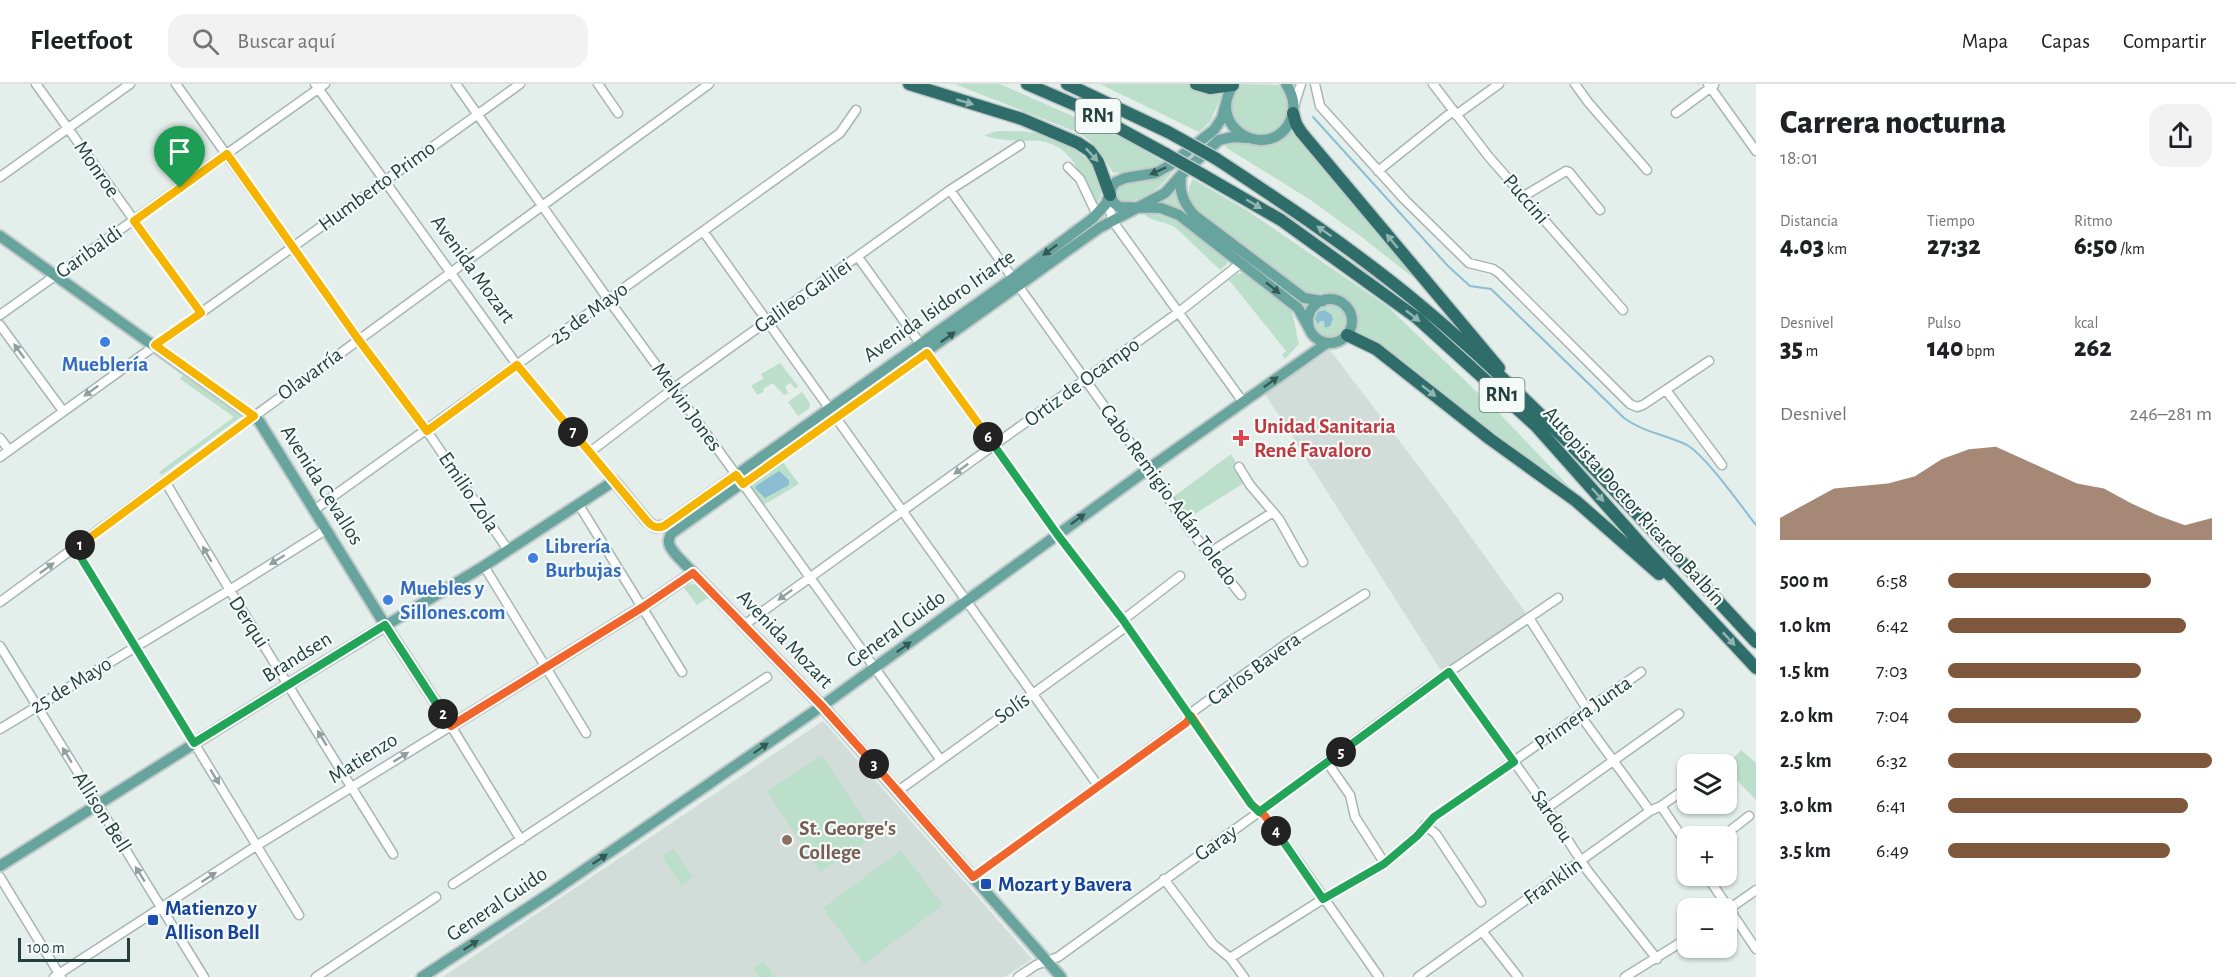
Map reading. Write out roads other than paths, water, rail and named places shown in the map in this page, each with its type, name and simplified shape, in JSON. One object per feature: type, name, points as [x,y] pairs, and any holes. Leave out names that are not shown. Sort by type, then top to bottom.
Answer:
[{"type":"highway","points":[[909,84],[1022,119],[1078,143],[1098,162],[1109,197]]},
{"type":"highway","name":"Autopista Doctor Ricardo Balbín","points":[[1027,84],[1080,107],[1281,220],[1417,318],[1536,426],[1756,668]]},
{"type":"highway","name":"Autopista Doctor Ricardo Balbín","points":[[1067,84],[1168,132],[1215,158],[1355,252],[1420,305],[1521,395],[1596,470],[1756,642]]},
{"type":"highway","points":[[1196,84],[1210,88],[1233,84]]},
{"type":"highway","points":[[1294,110],[1296,124],[1301,132],[1521,395]]},
{"type":"highway","points":[[1347,335],[1376,349],[1490,439],[1576,501],[1711,620]]},
{"type":"main road","points":[[1233,84],[1226,103],[1226,114],[1231,124],[1247,138]]},
{"type":"main road","points":[[1286,84],[1293,98],[1294,110]]},
{"type":"main road","name":"Avenida Isidoro Iriarte","points":[[669,546],[668,539],[672,533],[740,479],[1016,282],[1096,221],[1114,184],[1120,179],[1156,174],[1197,144],[1219,124],[1226,103]]},
{"type":"main road","name":"Avenida Isidoro Iriarte","points":[[1096,221],[1112,220],[1166,193],[1182,174],[1219,140],[1233,137],[1257,140],[1276,136],[1290,123],[1294,110]]},
{"type":"main road","points":[[1109,197],[1119,207],[1161,208],[1179,214],[1298,308],[1316,338],[1327,343],[1334,343],[1347,335],[1352,322],[1348,309],[1336,301],[1304,298],[1194,214],[1188,208],[1180,192],[1182,174]]},
{"type":"main road","name":"Avenida Cevallos","points":[[0,236],[254,416],[451,726]]},
{"type":"main road","points":[[1309,328],[1309,314],[1317,304],[1323,301]]},
{"type":"main road","name":"General Guido","points":[[422,977],[822,706],[1057,534],[1327,343]]},
{"type":"main road","name":"Avenida Isidoro Iriarte","points":[[652,526],[664,526],[740,479]]},
{"type":"main road","name":"Brandsen","points":[[0,866],[289,684],[484,566],[614,481]]},
{"type":"main road","name":"Avenida Mozart","points":[[614,481],[652,526]]},
{"type":"main road","name":"Avenida Mozart","points":[[669,546],[822,706],[1061,977]]},
{"type":"main road","name":"Matienzo","points":[[451,726],[643,607],[693,573]]},
{"type":"street","name":"Monroe","points":[[36,84],[201,313]]},
{"type":"street","points":[[0,177],[130,84]]},
{"type":"street","name":"Emilio Zola","points":[[176,84],[358,339],[427,431],[508,550]]},
{"type":"street","name":"Melvin Jones","points":[[456,84],[608,300],[740,479],[940,759]]},
{"type":"street","name":"Humberto Primo","points":[[0,457],[520,84]]},
{"type":"street","points":[[598,84],[618,113]]},
{"type":"street","name":"Olavarría","points":[[0,602],[709,84]]},
{"type":"street","points":[[1294,110],[1301,84]]},
{"type":"street","points":[[1315,84],[1320,106],[1378,171],[1469,263],[1499,273],[1630,404],[1637,407],[1643,405],[1709,361]]},
{"type":"street","name":"Puccini","points":[[1432,84],[1489,157],[1623,310]]},
{"type":"street","points":[[1378,171],[1454,113],[1499,84]]},
{"type":"street","points":[[1575,84],[1647,170]]},
{"type":"street","points":[[1676,113],[1711,85],[1756,151]]},
{"type":"street","name":"Garibaldi","points":[[0,315],[319,86]]},
{"type":"street","name":"Avenida Mozart","points":[[319,86],[517,365],[614,481]]},
{"type":"street","name":"25 de Mayo","points":[[314,510],[840,133],[856,111]]},
{"type":"street","name":"Galileo Galilei","points":[[590,452],[674,388],[950,190],[1020,145]]},
{"type":"street","points":[[1068,167],[1080,179],[1096,221]]},
{"type":"street","points":[[1524,196],[1566,171],[1600,210]]},
{"type":"street","name":"Cabo Remigio Adán Toledo","points":[[950,190],[1086,379],[1187,526],[1241,595]]},
{"type":"street","points":[[1109,197],[1112,220],[1243,402]]},
{"type":"street","points":[[703,231],[1099,787]]},
{"type":"street","points":[[858,257],[1057,534],[1125,623],[1251,804],[1265,816],[1292,852],[1379,977]]},
{"type":"street","name":"Ortiz de Ocampo","points":[[744,625],[1179,312],[1242,263]]},
{"type":"street","points":[[0,325],[63,411]]},
{"type":"street","points":[[1666,390],[1722,465]]},
{"type":"street","points":[[0,438],[9,450]]},
{"type":"street","points":[[1239,467],[1250,485],[1284,526],[1303,562]]},
{"type":"street","name":"Derqui","points":[[165,481],[228,591],[289,684],[393,854]]},
{"type":"street","points":[[579,505],[682,672]]},
{"type":"street","points":[[1209,553],[1273,512]]},
{"type":"street","name":"25 de Mayo","points":[[0,729],[327,529]]},
{"type":"street","points":[[75,548],[299,915]]},
{"type":"street","points":[[484,566],[586,733]]},
{"type":"street","name":"Solís","points":[[898,791],[1125,623],[1180,576]]},
{"type":"street","name":"Carlos Bavera","points":[[973,877],[1186,723],[1196,710],[1286,644],[1365,594]]},
{"type":"street","name":"Garay","points":[[1018,977],[1036,965],[1058,957],[1449,672],[1558,598]]},
{"type":"street","points":[[1529,618],[1613,761],[1650,811]]},
{"type":"street","name":"Allison Bell","points":[[0,646],[204,977]]},
{"type":"street","name":"Sardou","points":[[1449,672],[1547,808],[1582,861],[1657,959]]},
{"type":"street","name":"Primera Junta","points":[[1230,958],[1323,899],[1384,864],[1417,836],[1434,817],[1641,672]]},
{"type":"street","points":[[453,884],[767,676]]},
{"type":"street","points":[[1547,808],[1679,714]]},
{"type":"street","name":"Matienzo","points":[[58,976],[256,846],[451,726]]},
{"type":"street","name":"Avenida Cevallos","points":[[451,726],[521,840]]},
{"type":"street","points":[[1327,762],[1350,795],[1358,823],[1384,864]]},
{"type":"street","name":"Franklin","points":[[1418,977],[1650,811],[1677,795]]},
{"type":"street","points":[[1661,806],[1677,830]]},
{"type":"street","points":[[1736,826],[1749,816]]},
{"type":"street","points":[[1425,825],[1436,834],[1481,902]]},
{"type":"street","points":[[0,877],[58,976]]},
{"type":"street","points":[[1164,879],[1213,944],[1230,958],[1244,977]]},
{"type":"street","points":[[1737,903],[1756,890]]},
{"type":"street","points":[[316,977],[436,897]]},
{"type":"street","points":[[1737,923],[1756,949]]},
{"type":"street","points":[[1482,931],[1518,977]]},
{"type":"street","points":[[1625,977],[1677,945]]},
{"type":"water","points":[[1324,310],[1331,314],[1333,319],[1330,326],[1325,328],[1324,321],[1318,324],[1315,319],[1318,312]]},
{"type":"water","points":[[779,471],[789,480],[789,485],[765,498],[755,488],[756,486]]},
{"type":"waterway","points":[[1313,117],[1448,266],[1470,286],[1491,289],[1624,418],[1639,427],[1687,445],[1695,451],[1704,459],[1756,525]]},
{"type":"place","name":"Mueblería","points":[[105,342]]},
{"type":"place","name":"Unidad Sanitaria René Favaloro","points":[[1241,438]]},
{"type":"place","name":"Librería Burbujas","points":[[533,558]]},
{"type":"place","name":"Muebles y Sillones.com","points":[[388,600]]},
{"type":"place","name":"St. George's College","points":[[787,840]]},
{"type":"place","name":"Mozart y Bavera","points":[[986,884]]},
{"type":"place","name":"Matienzo y Allison Bell","points":[[153,920]]}]
